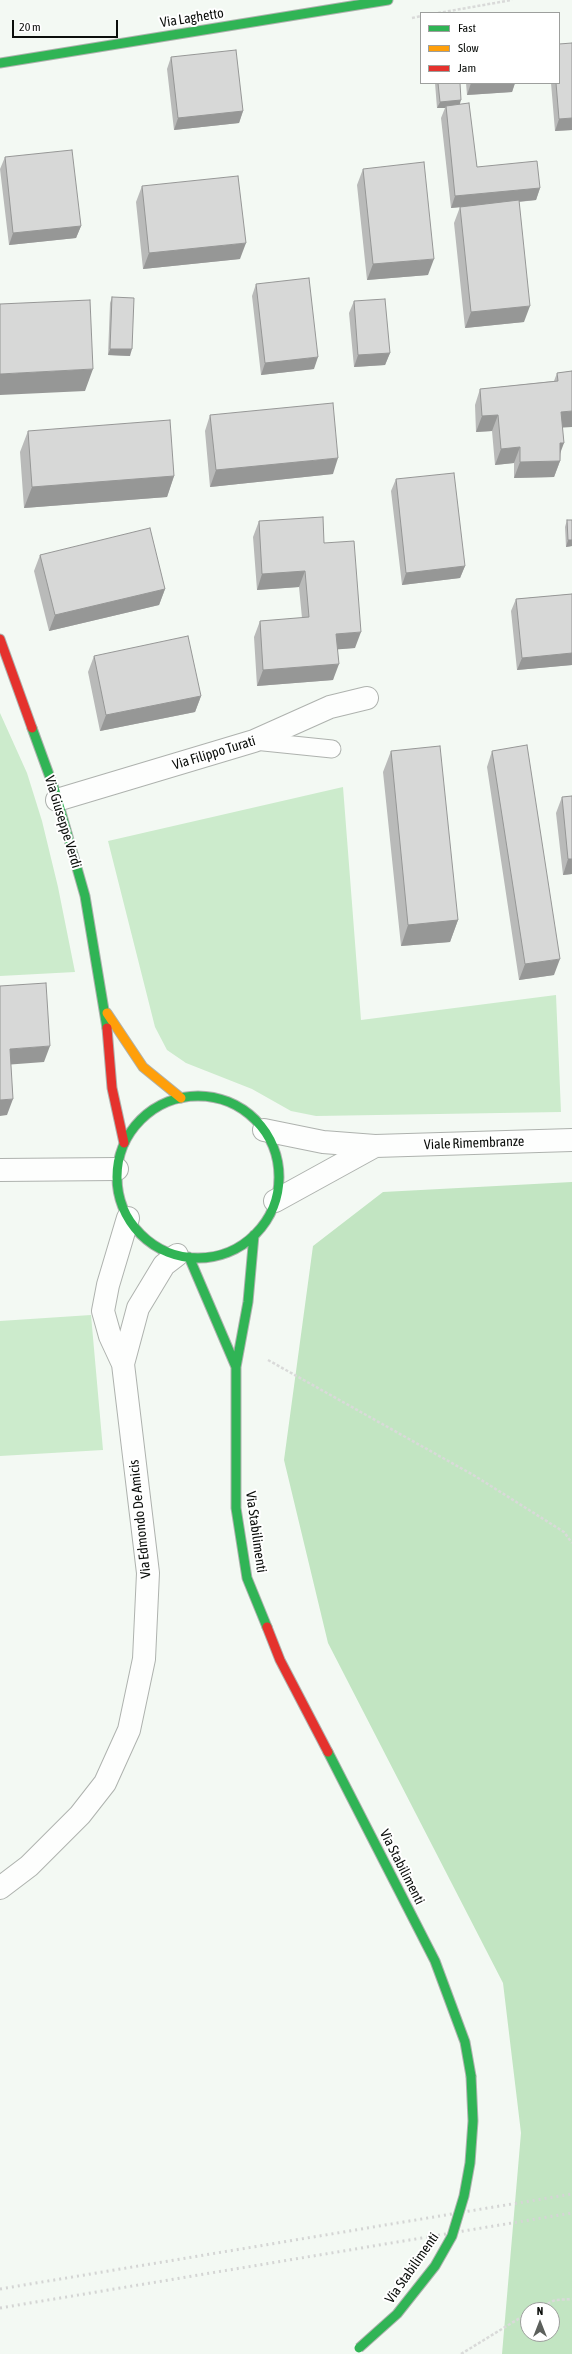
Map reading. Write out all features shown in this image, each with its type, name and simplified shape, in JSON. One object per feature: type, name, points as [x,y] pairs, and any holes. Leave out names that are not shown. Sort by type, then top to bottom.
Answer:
[{"type":"street","name":"Via Laghetto","points":[[0,64],[388,0]]},
{"type":"street","name":"Via Giuseppe Verdi","points":[[0,639],[58,800],[85,896],[105,1010],[112,1088],[124,1144]]},
{"type":"street","name":"Via Filippo Turati","points":[[58,800],[254,741],[330,707],[367,698]]},
{"type":"street","name":"Via Giuseppe Verdi","points":[[105,1010],[143,1067],[181,1098]]},
{"type":"street","points":[[212,1097],[227,1101],[241,1108],[264,1130],[276,1158],[279,1177],[275,1201],[267,1219],[254,1235],[224,1254],[183,1256],[162,1249],[137,1231],[128,1218],[119,1197],[117,1169],[124,1144],[137,1122],[157,1106],[181,1098],[212,1097]]},
{"type":"street","name":"Viale Rimembranze","points":[[264,1130],[324,1142],[375,1146],[572,1140]]},
{"type":"street","name":"Viale Rimembranze","points":[[275,1201],[375,1146]]},
{"type":"street","points":[[0,1170],[117,1169]]},
{"type":"street","name":"Via Edmondo De Amicis","points":[[0,1888],[29,1866],[80,1815],[105,1783],[128,1730],[144,1659],[148,1573],[123,1364],[110,1336],[103,1311],[110,1278],[128,1218]]},
{"type":"street","name":"Via Stabilimenti","points":[[254,1235],[248,1302],[236,1367],[236,1508],[247,1578],[280,1660],[435,1961],[465,2042],[471,2076],[473,2121],[470,2163],[464,2196],[452,2236],[435,2266],[397,2314],[359,2348],[350,2354]]},
{"type":"street","name":"Via Edmondo De Amicis","points":[[123,1364],[138,1308],[164,1265],[183,1256]]},
{"type":"street","name":"Via Stabilimenti","points":[[183,1256],[236,1367]]},
{"type":"lane","points":[[254,741],[332,749]]},
{"type":"path","points":[[444,12],[512,0]]},
{"type":"path","points":[[266,1366],[266,1358],[475,1476],[564,1532],[572,1543]]},
{"type":"path","points":[[551,2302],[555,2300],[572,2299]]},
{"type":"path","points":[[461,2354],[520,2318]]},
{"type":"green space","points":[[0,713],[27,773],[42,821],[58,887],[75,972],[0,976]]},
{"type":"green space","points":[[343,787],[361,1020],[556,995],[561,1112],[316,1116],[291,1111],[252,1089],[186,1063],[167,1050],[155,1027],[108,841]]},
{"type":"green space","points":[[572,1182],[572,2354],[502,2354],[521,2133],[503,1983],[328,1643],[284,1460],[313,1246],[383,1192]]},
{"type":"green space","points":[[91,1315],[103,1450],[0,1456],[0,1321]]},
{"type":"building","points":[[572,43],[572,118],[559,119],[556,84],[560,84],[560,44]]},
{"type":"building","points":[[236,50],[243,111],[178,118],[171,57]]},
{"type":"building","points":[[438,84],[460,84],[461,100],[440,102]]},
{"type":"building","points":[[469,103],[477,167],[537,161],[540,188],[455,196],[446,106]]},
{"type":"building","points":[[72,150],[81,226],[13,233],[5,157]]},
{"type":"building","points":[[424,162],[434,259],[373,264],[363,169]]},
{"type":"building","points":[[238,176],[246,243],[149,253],[142,186]]},
{"type":"building","points":[[519,200],[530,306],[471,312],[460,207]]},
{"type":"building","points":[[309,278],[318,357],[265,363],[256,284]]},
{"type":"building","points":[[112,297],[134,298],[132,349],[110,349]]},
{"type":"building","points":[[385,299],[390,353],[358,355],[354,301]]},
{"type":"building","points":[[90,300],[93,369],[0,374],[0,304]]},
{"type":"building","points":[[572,371],[572,411],[561,412],[564,443],[560,443],[560,461],[520,462],[520,447],[501,449],[498,415],[482,416],[480,389],[558,381],[557,373]]},
{"type":"building","points":[[333,403],[338,458],[216,470],[210,415]]},
{"type":"building","points":[[170,420],[174,476],[32,487],[28,431]]},
{"type":"building","points":[[454,473],[465,566],[406,573],[396,479]]},
{"type":"building","points":[[323,517],[324,543],[354,541],[361,632],[336,634],[339,664],[263,670],[260,621],[309,617],[305,571],[262,574],[259,521]]},
{"type":"building","points":[[567,520],[572,520],[572,540],[568,540]]},
{"type":"building","points":[[150,528],[165,589],[55,615],[40,555]]},
{"type":"building","points":[[572,594],[572,653],[522,658],[516,599]]},
{"type":"building","points":[[188,636],[201,696],[106,715],[94,656]]},
{"type":"building","points":[[527,745],[560,959],[525,964],[492,751]]},
{"type":"building","points":[[440,746],[458,920],[408,925],[391,751]]},
{"type":"building","points":[[572,796],[572,859],[568,859],[562,797]]},
{"type":"building","points":[[46,983],[50,1046],[10,1049],[13,1099],[0,1100],[0,986]]},
{"type":"railway","points":[[0,2289],[572,2194]]},
{"type":"railway","points":[[0,2308],[572,2213]]},
{"type":"traffic: fast","points":[[0,63],[388,0]]},
{"type":"traffic: fast","points":[[32,728],[55,791],[85,896],[107,1028]]},
{"type":"traffic: fast","points":[[198,1096],[214,1098],[229,1103],[243,1110],[255,1120],[265,1132],[272,1146],[277,1161],[279,1177],[277,1193],[272,1208],[265,1222],[255,1234],[243,1244],[229,1251],[214,1256],[198,1258],[182,1256],[167,1251],[153,1244],[141,1234],[131,1222],[124,1208],[119,1193],[117,1177],[119,1161],[124,1146],[131,1132],[141,1120],[153,1110],[167,1103],[182,1098],[198,1096]]},
{"type":"traffic: fast","points":[[254,1235],[248,1302],[236,1367],[236,1508],[247,1578],[267,1627]]},
{"type":"traffic: fast","points":[[189,1257],[236,1367]]},
{"type":"traffic: fast","points":[[328,1752],[435,1961],[465,2042],[471,2076]]},
{"type":"traffic: fast","points":[[359,2348],[397,2314],[435,2266],[452,2236],[464,2196],[470,2163],[473,2121],[471,2076]]},
{"type":"traffic: slow","points":[[107,1013],[143,1067],[181,1098]]},
{"type":"traffic: jam","points":[[0,639],[32,728]]},
{"type":"traffic: jam","points":[[107,1028],[112,1088],[124,1143]]},
{"type":"traffic: jam","points":[[267,1627],[280,1660],[328,1752]]}]
